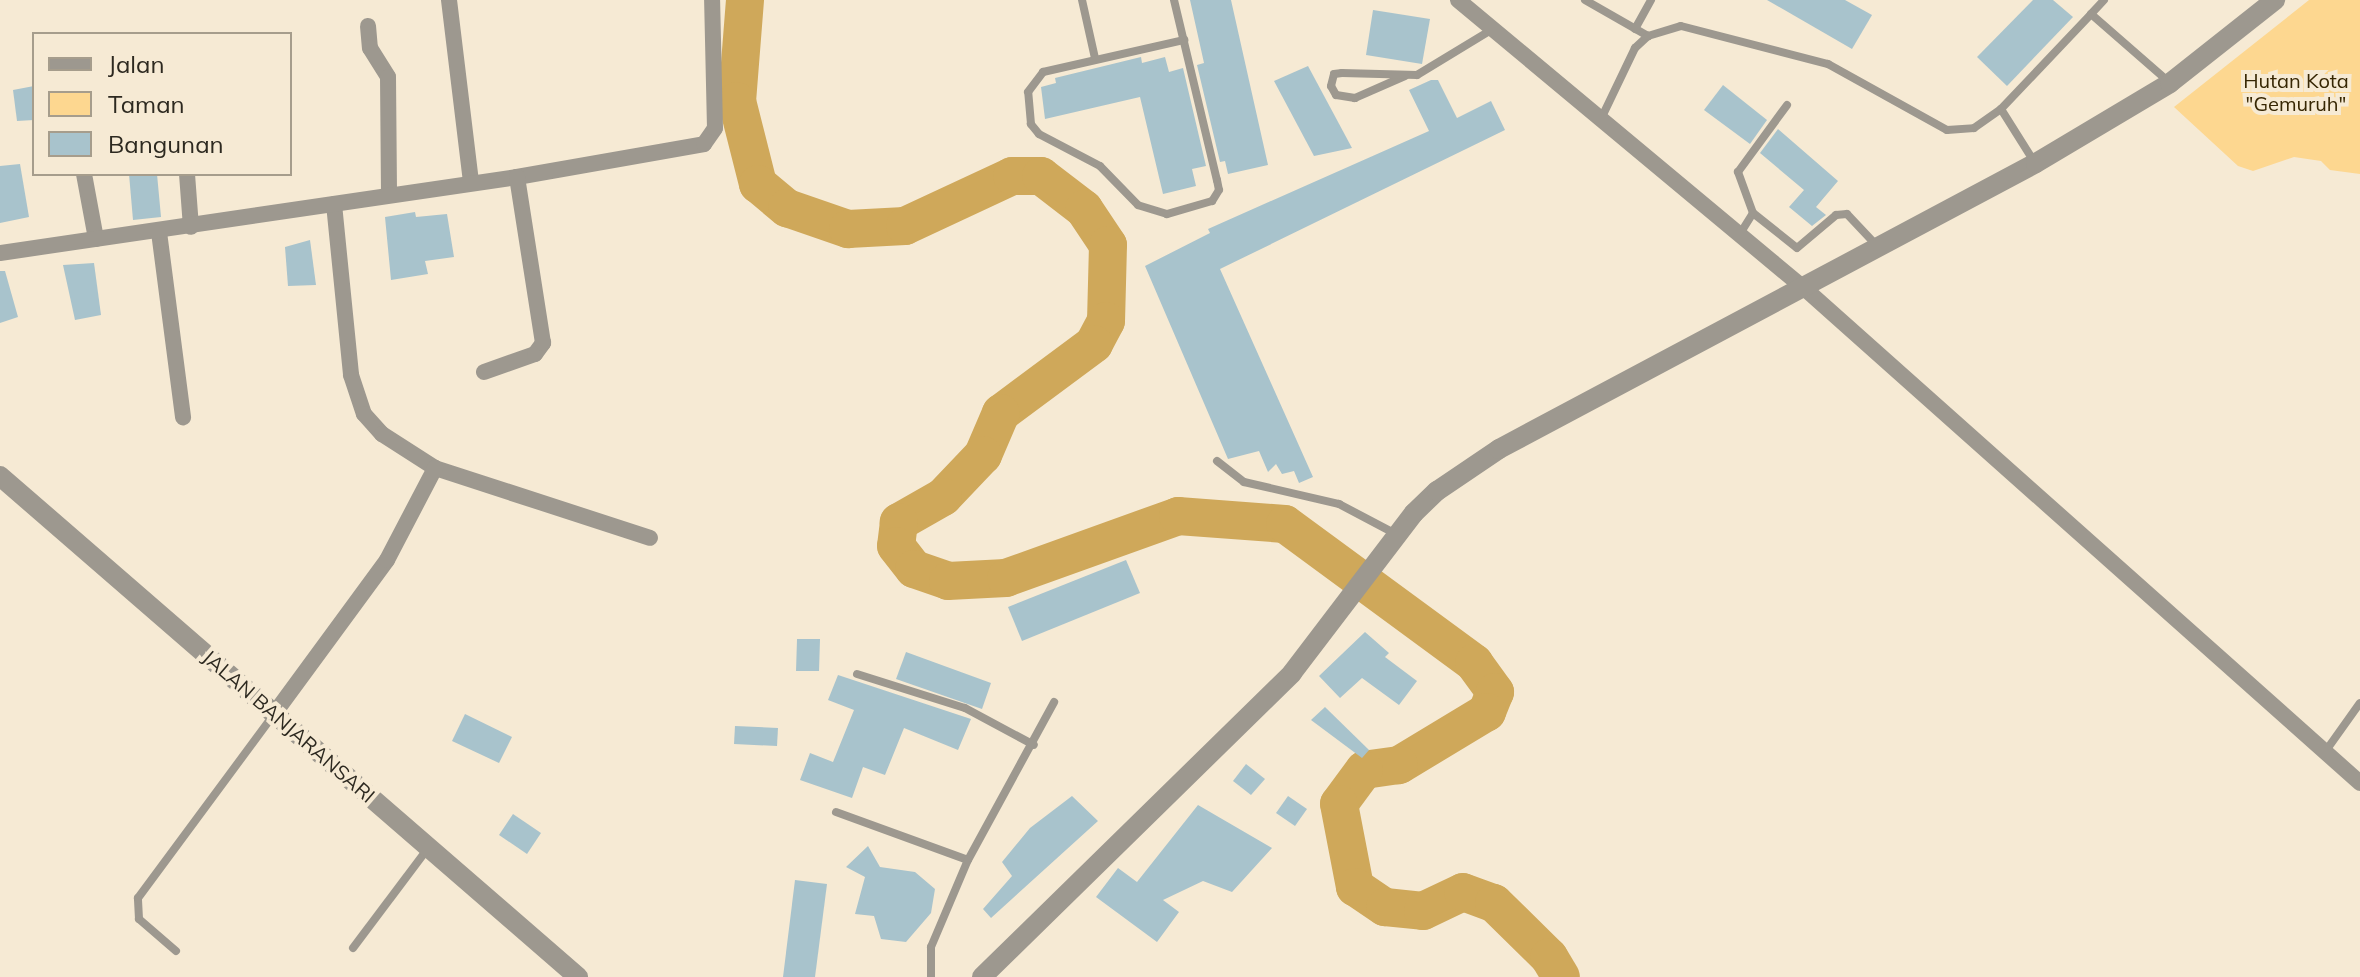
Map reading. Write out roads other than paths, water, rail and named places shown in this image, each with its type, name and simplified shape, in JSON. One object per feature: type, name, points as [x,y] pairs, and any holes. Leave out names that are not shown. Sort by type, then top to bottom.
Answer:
[{"type":"street","points":[[449,0],[471,183]]},
{"type":"street","points":[[0,253],[517,177],[709,141],[715,128],[712,0]]},
{"type":"street","points":[[1458,0],[1738,237],[1803,287],[2360,783]]},
{"type":"street","points":[[982,977],[1292,673],[1397,534],[1437,491],[1479,461],[2036,163],[2170,83],[2275,0]]},
{"type":"street","points":[[368,26],[370,48],[388,77],[389,195]]},
{"type":"street","points":[[84,176],[96,239]]},
{"type":"street","points":[[187,176],[191,227]]},
{"type":"street","points":[[484,372],[535,354],[543,343],[517,177]]},
{"type":"street","points":[[334,204],[343,317],[357,399],[382,434],[435,468],[650,538]]},
{"type":"street","points":[[159,232],[183,417]]},
{"type":"street","points":[[274,714],[387,560],[435,468]]},
{"type":"street","name":"JALAN BANJARANSARI","points":[[0,476],[578,977]]},
{"type":"lane","points":[[1082,0],[1095,58]]},
{"type":"lane","points":[[1174,0],[1184,40],[1219,190],[1212,201],[1167,214],[1138,205],[1100,166],[1039,134],[1031,124],[1027,107],[1033,80],[1043,72],[1184,40]]},
{"type":"lane","points":[[1585,0],[1648,36]]},
{"type":"lane","points":[[1635,29],[1651,0]]},
{"type":"lane","points":[[1600,122],[1628,57],[1648,36],[1664,28],[1694,28],[1828,64],[1947,130],[1974,128],[2001,109],[2104,0]]},
{"type":"lane","points":[[2091,14],[2170,83]]},
{"type":"lane","points":[[1405,76],[1334,74],[1331,86],[1336,95],[1355,98],[1405,76],[1429,70],[1491,30]]},
{"type":"lane","points":[[1787,105],[1738,172],[1753,213],[1797,248],[1836,215],[1847,214],[1877,246]]},
{"type":"lane","points":[[2001,109],[2036,163]]},
{"type":"lane","points":[[1738,237],[1753,213]]},
{"type":"lane","points":[[1217,461],[1244,482],[1339,504],[1397,534]]},
{"type":"lane","points":[[857,674],[965,708],[1034,745]]},
{"type":"lane","points":[[931,977],[931,947],[968,860],[1034,745],[1054,702]]},
{"type":"lane","points":[[2325,753],[2360,703]]},
{"type":"lane","points":[[176,951],[139,919],[138,898],[274,714]]},
{"type":"lane","points":[[836,812],[917,837],[968,860]]},
{"type":"lane","points":[[353,948],[428,847]]},
{"type":"waterway","points":[[745,0],[737,101],[758,184],[787,208],[848,229],[905,226],[1012,176],[1041,176],[1084,209],[1108,245],[1106,321],[1094,344],[1001,413],[983,455],[943,497],[899,522],[896,546],[914,569],[948,581],[1006,578],[1178,516],[1285,524],[1474,663],[1495,692],[1487,712],[1399,765],[1364,770],[1339,804],[1355,887],[1385,907],[1423,911],[1463,892],[1494,903],[1549,957],[1561,977]]},
{"type":"park label","name":"Hutan Kota \"Gemuruh\"","points":[[2296,92]]}]
